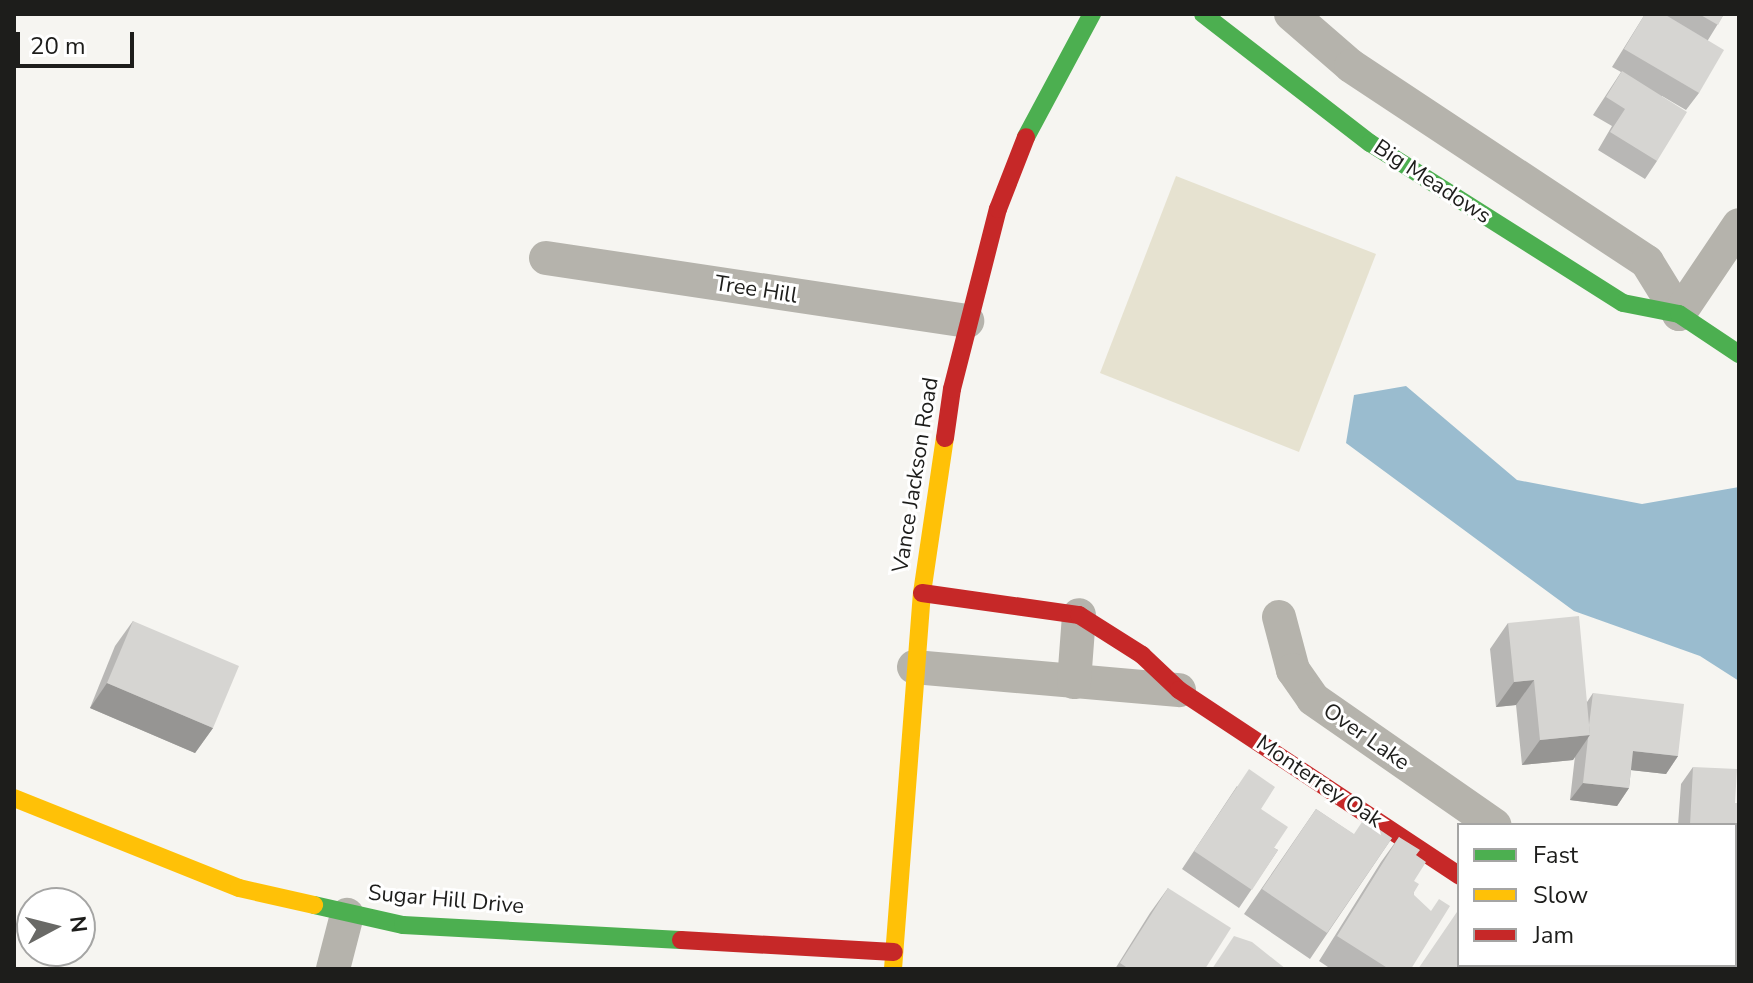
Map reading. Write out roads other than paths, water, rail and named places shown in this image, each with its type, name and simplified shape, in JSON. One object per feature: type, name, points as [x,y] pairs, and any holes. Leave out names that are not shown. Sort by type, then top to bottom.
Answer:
[{"type":"street","name":"Vance Jackson Road","points":[[894,960],[922,593],[967,321],[998,209],[1027,135],[1092,14]]},
{"type":"street","name":"Big Meadows","points":[[1203,14],[1320,108],[1609,295],[1623,303],[1679,314],[1739,354]]},
{"type":"street","name":"Big Meadows","points":[[1294,15],[1351,66],[1647,262],[1679,314]]},
{"type":"street","points":[[1679,314],[1739,225]]},
{"type":"street","name":"Tree Hill","points":[[546,258],[967,321]]},
{"type":"street","name":"Monterrey Oak","points":[[922,593],[1079,615],[1142,655],[1179,690],[1457,874]]},
{"type":"street","points":[[1074,682],[1079,615]]},
{"type":"street","name":"Over Lake","points":[[1279,617],[1293,670],[1313,699],[1491,823]]},
{"type":"street","name":"Monterrey Oak","points":[[914,667],[1179,690]]},
{"type":"street","name":"Sugar Hill Drive","points":[[14,798],[239,888],[347,915],[465,930],[894,960]]},
{"type":"street","points":[[333,969],[347,915]]},
{"type":"water","points":[[1406,386],[1517,480],[1642,504],[1739,487],[1739,681],[1700,656],[1574,611],[1346,443],[1354,395]]}]
